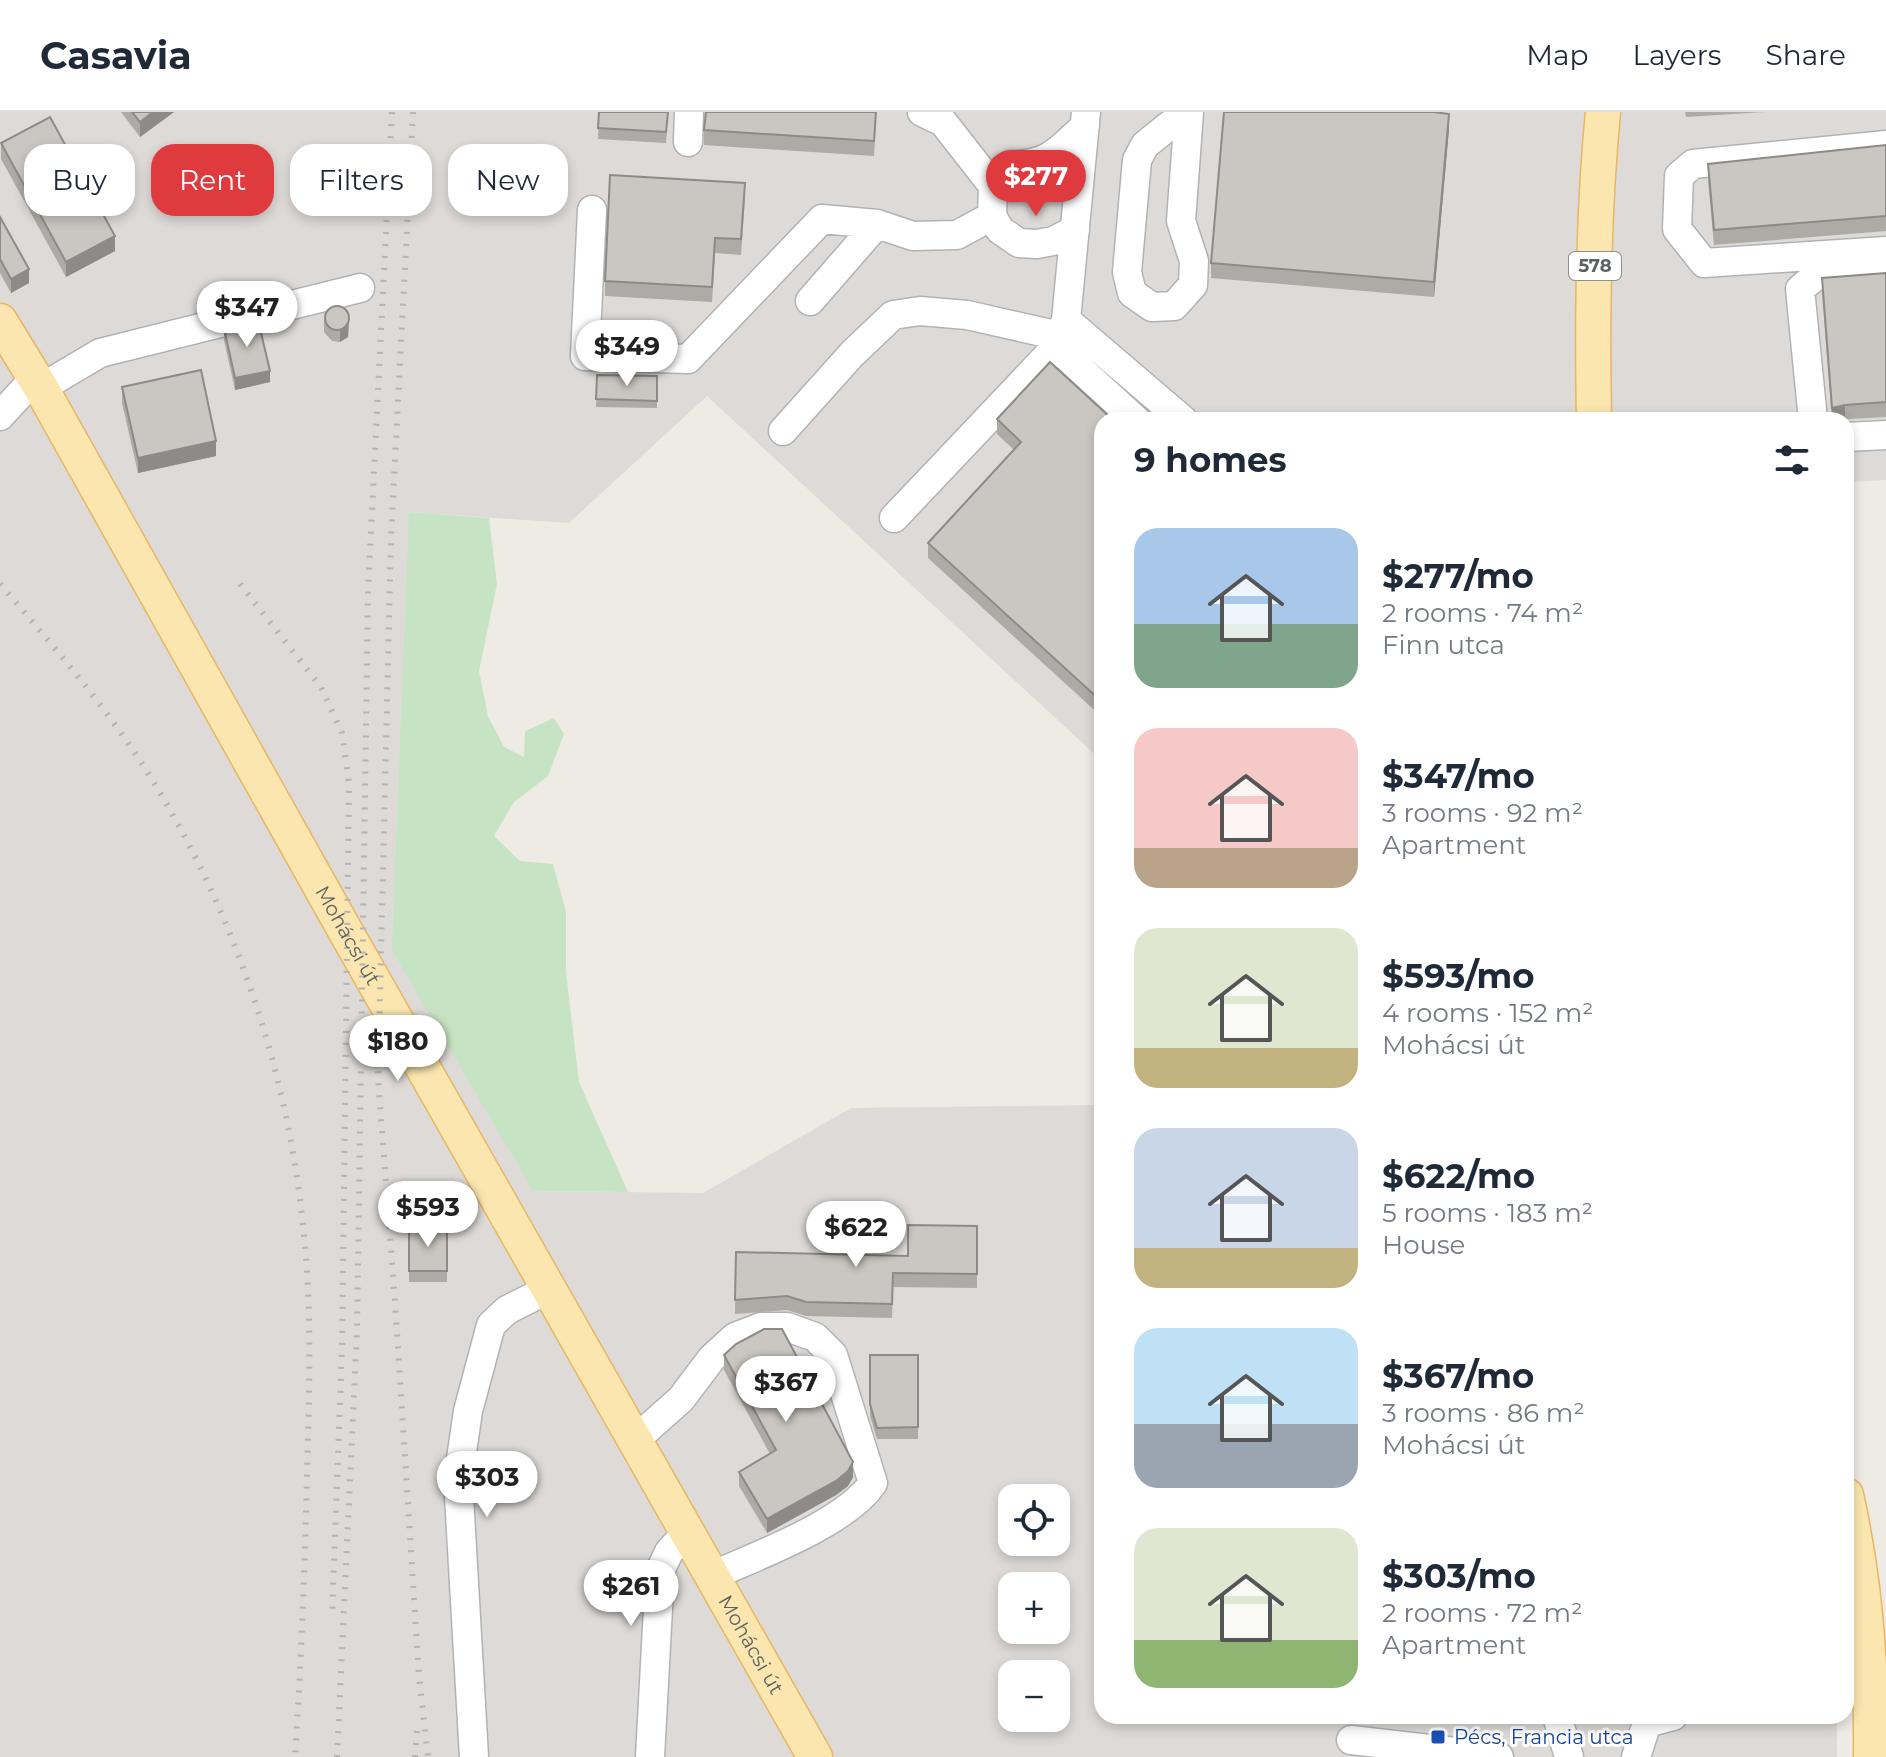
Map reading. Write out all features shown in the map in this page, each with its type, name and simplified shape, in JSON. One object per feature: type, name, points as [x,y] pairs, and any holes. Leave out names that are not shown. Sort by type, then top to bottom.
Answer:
[{"type":"main road","name":"578","points":[[1594,412],[1592,335],[1603,112]]},
{"type":"main road","name":"Mohácsi út","points":[[0,321],[38,383],[815,1757]]},
{"type":"main road","points":[[1854,1538],[1861,1575],[1871,1703],[1871,1757]]},
{"type":"street","points":[[688,142],[689,112]]},
{"type":"street","points":[[922,112],[943,122],[993,186]]},
{"type":"street","points":[[1187,112],[1181,221],[1194,261],[1193,285],[1174,306],[1152,307],[1132,293],[1127,272],[1137,160],[1145,145],[1187,112]]},
{"type":"street","points":[[1075,230],[1053,241],[1019,243],[1000,230],[992,216],[993,186],[1010,165],[1051,158],[1086,119]]},
{"type":"street","points":[[894,518],[1061,334],[1086,119]]},
{"type":"street","points":[[1886,145],[1693,164],[1679,176],[1677,229],[1704,263],[1886,251]]},
{"type":"street","points":[[592,210],[585,356],[688,359],[822,219],[877,224],[913,236],[957,235],[992,216]]},
{"type":"street","points":[[810,301],[877,224]]},
{"type":"street","points":[[1812,412],[1800,289],[1816,276],[1886,271]]},
{"type":"street","points":[[0,416],[38,383],[100,353],[360,288]]},
{"type":"street","points":[[783,431],[852,354],[893,315],[920,311],[967,315],[1061,334],[1172,412]]},
{"type":"street","points":[[1061,334],[1129,412]]},
{"type":"street","points":[[1854,437],[1886,435]]},
{"type":"street","points":[[474,1757],[458,1479],[468,1411],[491,1325],[507,1310],[549,1289]]},
{"type":"street","points":[[635,1440],[681,1399],[712,1358],[735,1337],[761,1327],[787,1327],[815,1337],[833,1355],[873,1483],[863,1497],[818,1527],[712,1576]]},
{"type":"street","points":[[650,1757],[660,1571],[669,1552],[687,1532]]},
{"type":"street","points":[[1559,1724],[1569,1757]]},
{"type":"street","points":[[1636,1757],[1651,1724]]},
{"type":"street","points":[[1351,1740],[1499,1757]]},
{"type":"shaded area","points":[[0,112],[1886,112],[1886,480],[1854,482],[1854,412],[1094,412],[1094,754],[707,396],[569,523],[409,512],[534,1191],[703,1193],[851,1108],[1094,1105],[1094,1724],[1837,1724],[1837,1757],[0,1757]]},
{"type":"green space","points":[[409,512],[489,518],[497,584],[479,671],[488,716],[504,747],[524,757],[525,731],[554,718],[564,734],[548,776],[514,802],[494,836],[520,861],[553,864],[566,912],[566,972],[579,1082],[628,1192],[533,1191],[392,950]]},
{"type":"building","points":[[132,112],[153,112],[140,122]]},
{"type":"building","points":[[599,112],[668,112],[666,132],[598,128]]},
{"type":"building","points":[[706,112],[876,112],[874,141],[704,130]]},
{"type":"building","points":[[1224,112],[1449,114],[1434,282],[1211,263]]},
{"type":"building","points":[[50,117],[65,144],[24,144],[24,185],[1,143]]},
{"type":"building","points":[[1886,145],[1886,216],[1714,230],[1708,164]]},
{"type":"building","points":[[610,175],[745,183],[741,239],[715,238],[712,287],[605,281]]},
{"type":"building","points":[[41,216],[104,216],[115,236],[66,262]]},
{"type":"building","points":[[0,217],[29,269],[11,279],[0,259]]},
{"type":"building","points":[[1886,273],[1886,402],[1832,408],[1822,278]]},
{"type":"building","points":[[332,306],[342,306],[349,313],[349,323],[342,330],[332,330],[325,323],[325,313]]},
{"type":"building","points":[[258,320],[270,371],[235,378],[224,328]]},
{"type":"building","points":[[1050,362],[1104,412],[1094,412],[1094,695],[928,543],[1021,442],[997,419]]},
{"type":"building","points":[[201,370],[216,441],[138,458],[122,387]]},
{"type":"building","points":[[597,375],[657,376],[657,401],[596,399]]},
{"type":"building","points":[[908,1225],[977,1226],[977,1274],[893,1273],[892,1304],[806,1302],[787,1296],[735,1300],[736,1252],[908,1256]]},
{"type":"building","points":[[409,1227],[447,1227],[447,1271],[409,1271]]},
{"type":"building","points":[[764,1329],[782,1329],[853,1462],[836,1481],[767,1519],[739,1472],[776,1450],[724,1355],[736,1344]]},
{"type":"building","points":[[870,1355],[918,1355],[918,1427],[877,1428],[870,1404]]},
{"type":"railway","points":[[337,1757],[357,1331],[368,591],[392,112]]},
{"type":"railway","points":[[413,112],[391,537],[378,1078],[419,1676],[428,1757]]},
{"type":"railway","points":[[0,584],[81,680],[154,783],[212,891],[236,948],[274,1066],[298,1186],[309,1303],[305,1545],[295,1757]]},
{"type":"railway","points":[[240,584],[321,687],[342,733],[349,783],[342,1347],[332,1617]]},
{"type":"railway","points":[[415,1757],[417,1728]]},
{"type":"place","name":"Pécs, Francia utca","points":[[1438,1737]]}]
